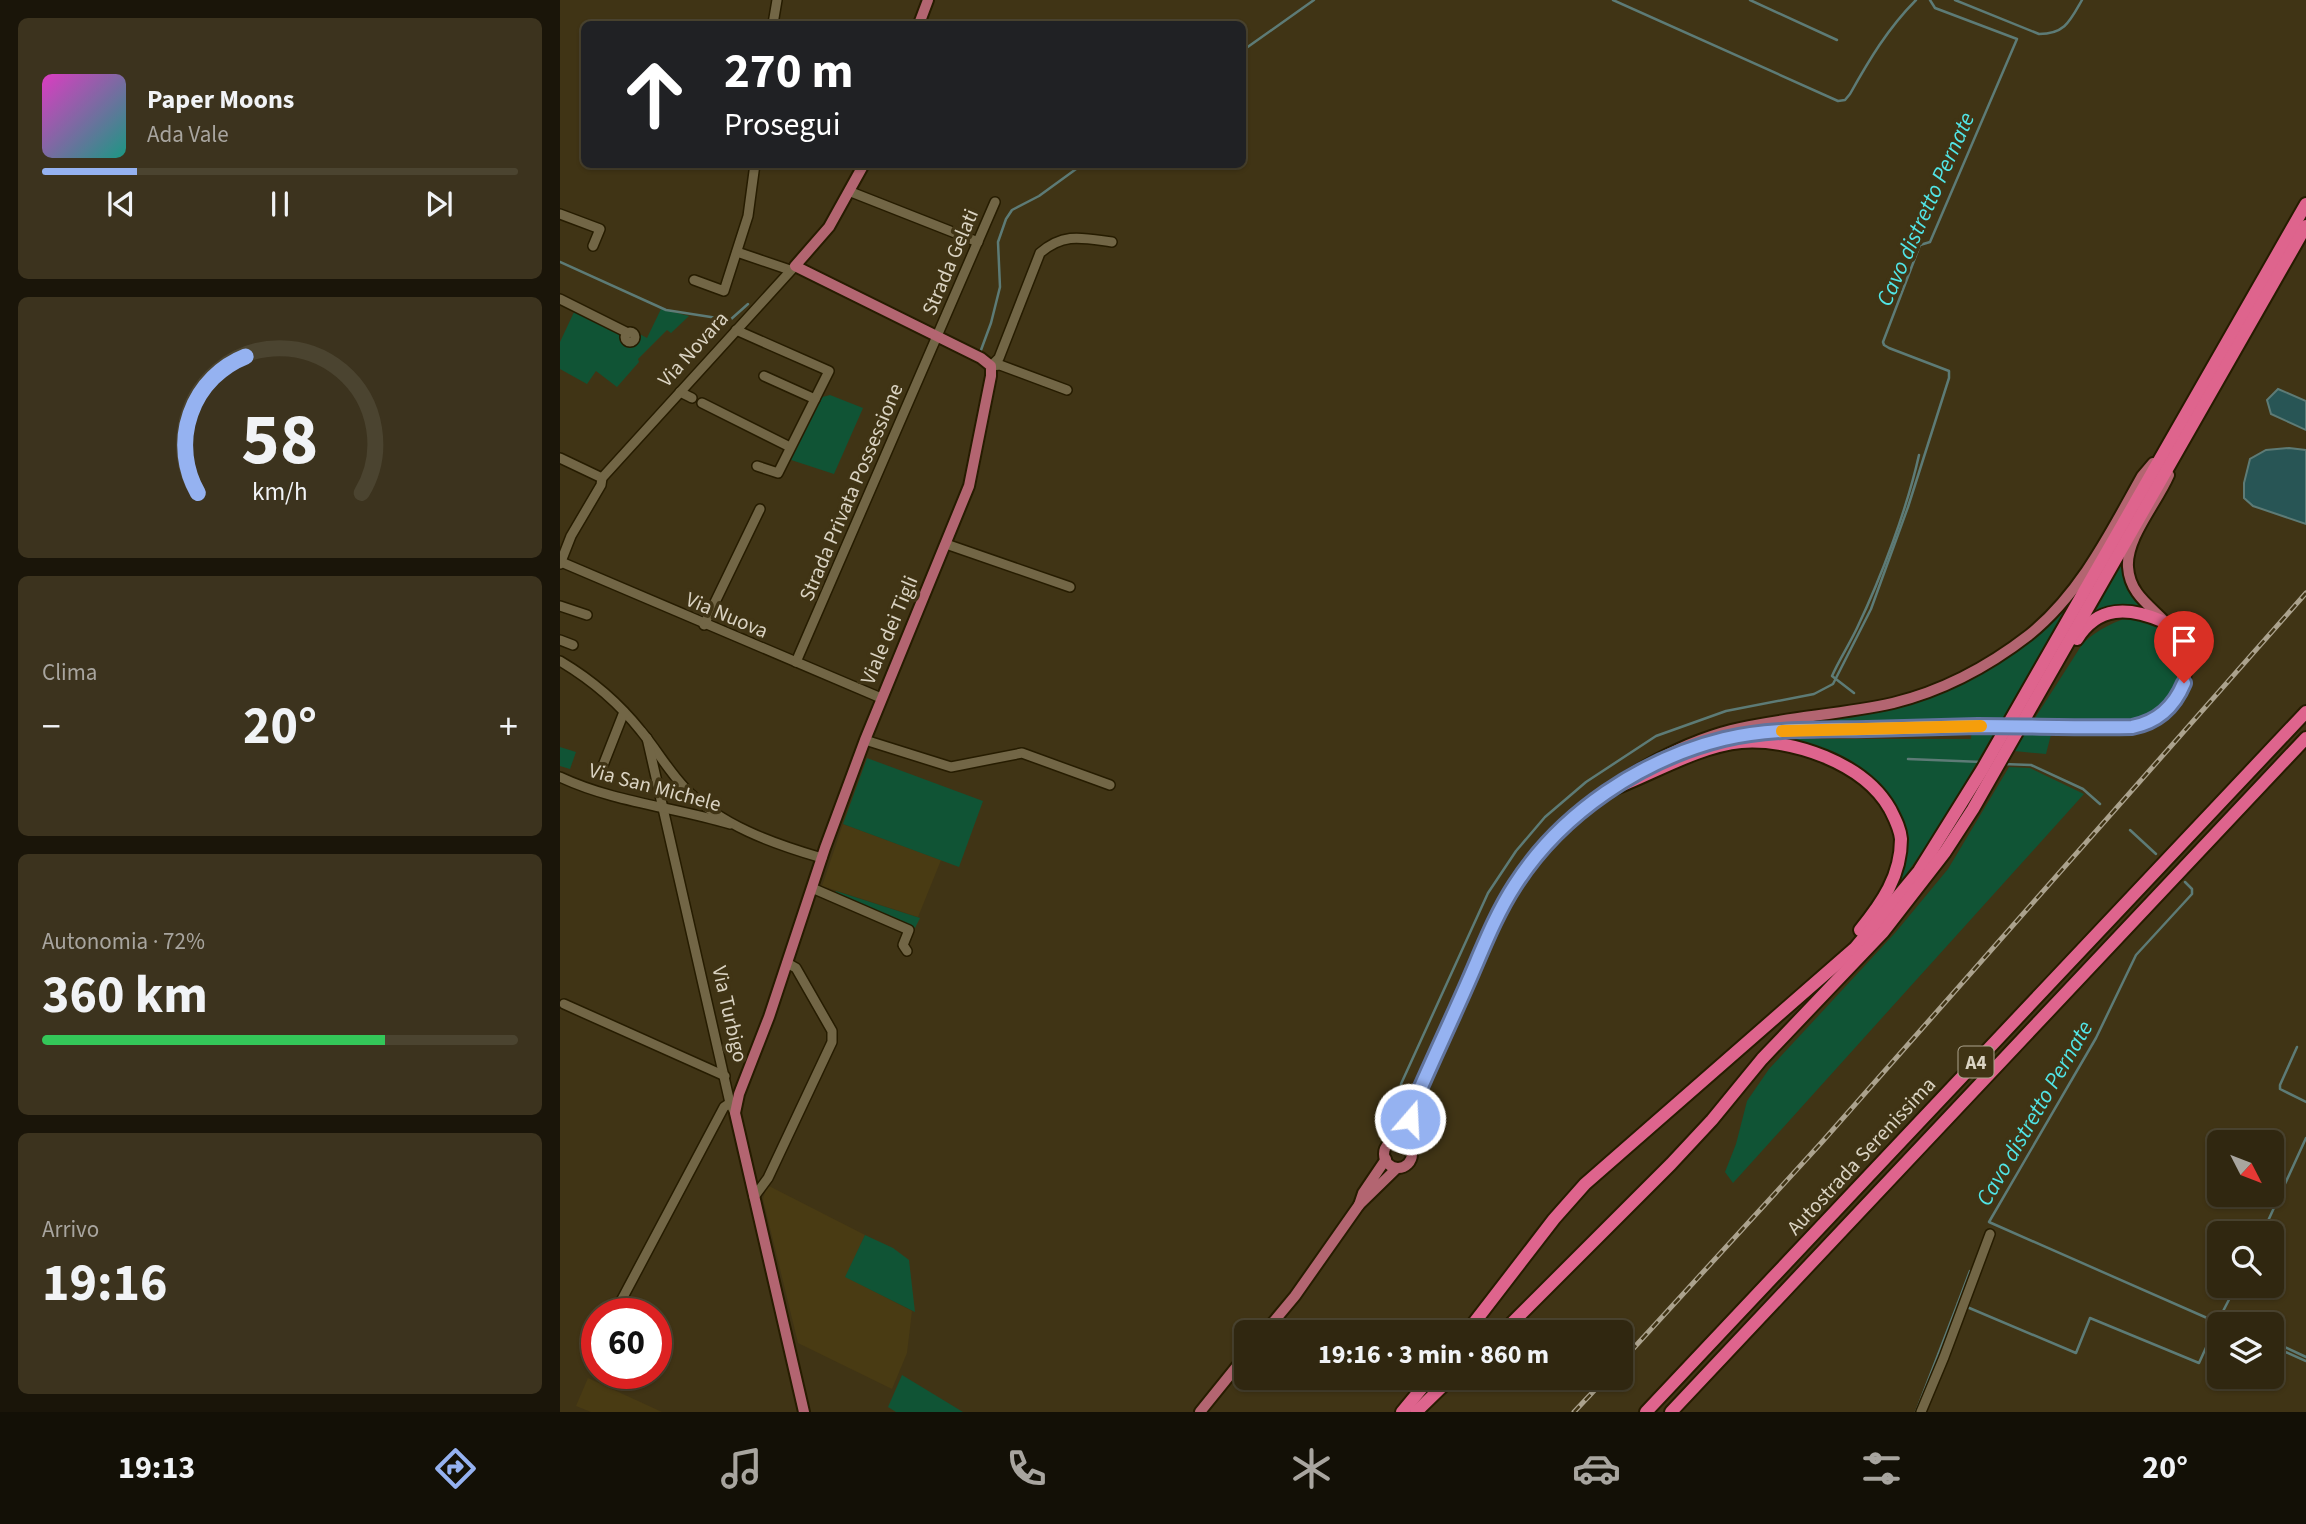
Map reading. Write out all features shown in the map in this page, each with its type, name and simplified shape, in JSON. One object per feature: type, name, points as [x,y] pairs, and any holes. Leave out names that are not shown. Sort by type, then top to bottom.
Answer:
[{"type":"highway","points":[[1515,1320],[1712,1120],[1762,1059],[1883,932],[1945,852],[2169,442],[2306,204]]},
{"type":"highway","points":[[2026,715],[2306,226]]},
{"type":"highway","points":[[1476,1320],[1554,1219],[1585,1184],[1808,991],[1855,948],[1894,904],[2052,682],[2084,628],[2107,614],[2127,611],[2162,621]]},
{"type":"highway","name":"Autostrada Serenissima","points":[[1646,1412],[2306,712]]},
{"type":"highway","name":"Autostrada Serenissima","points":[[1671,1412],[2306,738]]},
{"type":"highway","points":[[1611,790],[1686,758],[1741,742],[1775,743],[1827,756],[1872,786],[1885,801],[1897,822],[1901,836],[1897,870],[1880,905],[1808,991]]},
{"type":"highway","points":[[1635,1412],[1673,1383]]},
{"type":"highway","points":[[1402,1412],[1420,1390]]},
{"type":"highway","points":[[1416,1412],[1439,1390]]},
{"type":"main road","points":[[920,21],[928,0]]},
{"type":"main road","name":"Via Novara","points":[[796,265],[829,227],[862,168]]},
{"type":"main road","points":[[796,265],[981,358],[991,366]]},
{"type":"main road","name":"Viale dei Tigli","points":[[733,1108],[760,1044],[822,858],[881,698],[970,486],[991,366]]},
{"type":"main road","points":[[1611,790],[1680,753],[1725,739],[1789,730],[1979,726],[2132,727],[2163,714],[2180,693],[2186,674],[2181,643],[2174,631],[2135,592],[2129,577],[2128,558],[2131,544],[2164,488],[2185,437]]},
{"type":"main road","points":[[1359,1205],[1363,1192],[1385,1159],[1386,1147],[1392,1142],[1417,1096],[1503,906],[1526,870],[1572,819],[1657,758],[1729,731],[1905,699],[1946,685],[1987,664],[2030,634],[2083,578],[2142,476],[2169,442]]},
{"type":"main road","points":[[1406,1142],[1417,1096]]},
{"type":"main road","name":"Via Turbigo","points":[[733,1108],[804,1412]]},
{"type":"main road","points":[[1275,1320],[1359,1205],[1397,1168],[1407,1165],[1412,1159],[1411,1149],[1406,1142],[1392,1142]]},
{"type":"main road","points":[[1385,1159],[1397,1168]]},
{"type":"main road","points":[[1200,1412],[1234,1371]]},
{"type":"street","points":[[774,21],[777,0]]},
{"type":"street","points":[[694,280],[724,290],[748,216],[754,168]]},
{"type":"street","points":[[851,192],[978,242]]},
{"type":"street","name":"Strada Gelati","points":[[938,336],[995,202]]},
{"type":"street","points":[[560,214],[600,229],[593,246]]},
{"type":"street","points":[[991,366],[999,358],[1040,253],[1052,243],[1073,237],[1112,242]]},
{"type":"street","points":[[737,252],[796,265]]},
{"type":"street","name":"Via Novara","points":[[560,563],[571,536],[601,485],[602,478],[796,265]]},
{"type":"street","points":[[560,299],[628,333]]},
{"type":"street","points":[[736,330],[829,371],[778,473],[757,466]]},
{"type":"street","name":"Strada Privata Possessione","points":[[796,662],[938,336]]},
{"type":"street","points":[[991,366],[1000,365],[1067,390]]},
{"type":"street","points":[[764,376],[815,399]]},
{"type":"street","points":[[680,392],[790,447]]},
{"type":"street","points":[[560,458],[602,478]]},
{"type":"street","points":[[704,625],[760,509]]},
{"type":"street","points":[[946,544],[1070,587]]},
{"type":"street","name":"Via Nuova","points":[[560,563],[881,698]]},
{"type":"street","points":[[560,606],[587,615]]},
{"type":"street","points":[[560,640],[573,645]]},
{"type":"street","name":"Via Turbigo","points":[[560,661],[603,689],[646,738],[733,1108]]},
{"type":"street","points":[[602,768],[624,712]]},
{"type":"street","points":[[646,738],[684,786],[703,804],[741,828],[822,858]]},
{"type":"street","points":[[865,740],[951,767],[1022,753],[1110,785]]},
{"type":"street","name":"Via San Michele","points":[[560,777],[591,791],[702,816],[741,828]]},
{"type":"street","points":[[702,816],[703,804]]},
{"type":"street","points":[[812,888],[909,930],[903,945],[907,951]]},
{"type":"street","points":[[754,1197],[768,1178],[832,1042],[832,1031],[796,968],[788,963]]},
{"type":"street","points":[[564,1004],[725,1076]]},
{"type":"street","points":[[623,1298],[724,1107],[733,1108]]},
{"type":"street","points":[[1921,1412],[1990,1234]]},
{"type":"shaded area","points":[[843,824],[941,860],[918,917],[822,886]]},
{"type":"shaded area","points":[[767,1185],[865,1235],[846,1277],[912,1311],[907,1353],[892,1389],[798,1343],[763,1199]]},
{"type":"shaded area","points":[[583,1389],[612,1389],[662,1412],[591,1412],[576,1406]]},
{"type":"green space","points":[[661,309],[689,316],[671,333],[667,330],[638,359],[639,362],[617,387],[596,371],[587,384],[560,369],[560,342],[575,310],[623,333],[622,342],[628,346],[640,341],[634,331],[647,338]]},
{"type":"green space","points":[[830,395],[863,408],[834,474],[785,458],[815,399]]},
{"type":"green space","points":[[2123,562],[2128,586],[2142,608],[2092,616]]},
{"type":"green space","points":[[2067,608],[1941,824],[1901,882],[1908,845],[1907,835],[1897,808],[1882,789],[1856,767],[1841,759],[1774,739],[1971,739],[1972,720],[1818,723],[1887,710],[1960,684],[2002,661]]},
{"type":"green space","points":[[2135,616],[2160,627],[2171,639],[2177,652],[2179,666],[2176,680],[2161,704],[2150,714],[2129,721],[2055,719],[2046,754],[2014,751],[2083,643],[2107,626]]},
{"type":"green space","points":[[560,747],[576,752],[570,769],[560,766]]},
{"type":"green space","points":[[867,758],[983,801],[959,867],[843,824]]},
{"type":"green space","points":[[2009,767],[2030,768],[2084,794],[1733,1183],[1725,1172],[1736,1144],[1747,1101],[1769,1069],[1895,933],[1948,869]]},
{"type":"green space","points":[[836,891],[920,918],[915,928],[835,893]]},
{"type":"green space","points":[[865,1235],[893,1248],[909,1260],[915,1312],[845,1277]]},
{"type":"green space","points":[[902,1375],[963,1412],[896,1412],[888,1407]]},
{"type":"water","points":[[2278,389],[2306,401],[2306,430],[2271,414],[2267,400]]},
{"type":"water","points":[[2266,450],[2306,450],[2306,524],[2253,506],[2244,498],[2244,483],[2250,459]]},
{"type":"waterway","points":[[1246,48],[1314,0]]},
{"type":"waterway","points":[[1613,0],[1838,101],[1845,100],[1850,94],[1880,45],[1916,0]]},
{"type":"waterway","points":[[1750,0],[1837,40]]},
{"type":"waterway","name":"Cavo distretto Pernate","points":[[1401,1084],[1488,893],[1516,851],[1545,817],[1586,782],[1656,736],[1726,711],[1814,694],[1833,684],[1871,609],[1908,507],[1949,378],[1949,371],[1889,348],[1883,342],[1920,245],[1930,242],[2017,39],[1935,8],[1930,0]]},
{"type":"waterway","points":[[1955,0],[2039,34],[2061,29],[2082,0]]},
{"type":"waterway","points":[[981,350],[1000,287],[998,242],[1006,219],[1012,210],[1039,196],[1078,168]]},
{"type":"waterway","points":[[560,262],[666,310],[730,320],[748,304]]},
{"type":"waterway","name":"Cavo distretto Pernate","points":[[1854,693],[1832,676],[1884,566],[1908,498],[1919,455]]},
{"type":"waterway","name":"Cavo distretto Pernate","points":[[1908,759],[1982,762]]},
{"type":"waterway","name":"Cavo distretto Pernate","points":[[2003,764],[2031,765],[2083,789],[2100,804]]},
{"type":"waterway","name":"Cavo distretto Pernate","points":[[2130,830],[2156,854]]},
{"type":"waterway","name":"Cavo distretto Pernate","points":[[2185,882],[2192,889],[2192,894],[2136,955],[2096,1038],[1989,1222],[2207,1318]]},
{"type":"waterway","name":"Cavo distretto Pernate","points":[[2297,1047],[2280,1089],[2306,1102]]},
{"type":"waterway","name":"Cavo distretto Pernate","points":[[2268,1221],[2306,1138]]},
{"type":"waterway","name":"Cavo distretto Pernate","points":[[1958,1303],[1970,1271]]},
{"type":"waterway","name":"Cavo distretto Pernate","points":[[2223,1312],[2230,1298]]},
{"type":"waterway","name":"Cavo distretto Pernate","points":[[1916,1412],[1958,1303],[1960,1305]]},
{"type":"waterway","name":"Cavo distretto Pernate","points":[[1967,1307],[2076,1353],[2090,1318],[2199,1363],[2207,1345]]},
{"type":"waterway","name":"Cavo distretto Pernate","points":[[2284,1347],[2306,1357]]},
{"type":"waterway","name":"Cavo distretto Pernate","points":[[2284,1351],[2306,1361]]},
{"type":"railway","points":[[1633,1349],[1822,1142],[2306,593]]},
{"type":"railway","points":[[1574,1412],[1595,1390]]},
{"type":"slow traffic","points":[[1782,731],[1981,726]]},
{"type":"route","points":[[1410,1119],[1417,1096],[1490,932],[1516,883],[1540,852],[1572,819],[1591,803],[1656,764],[1680,753],[1725,739],[1789,730],[1979,726],[2132,727],[2163,714],[2176,700],[2184,683]]}]
